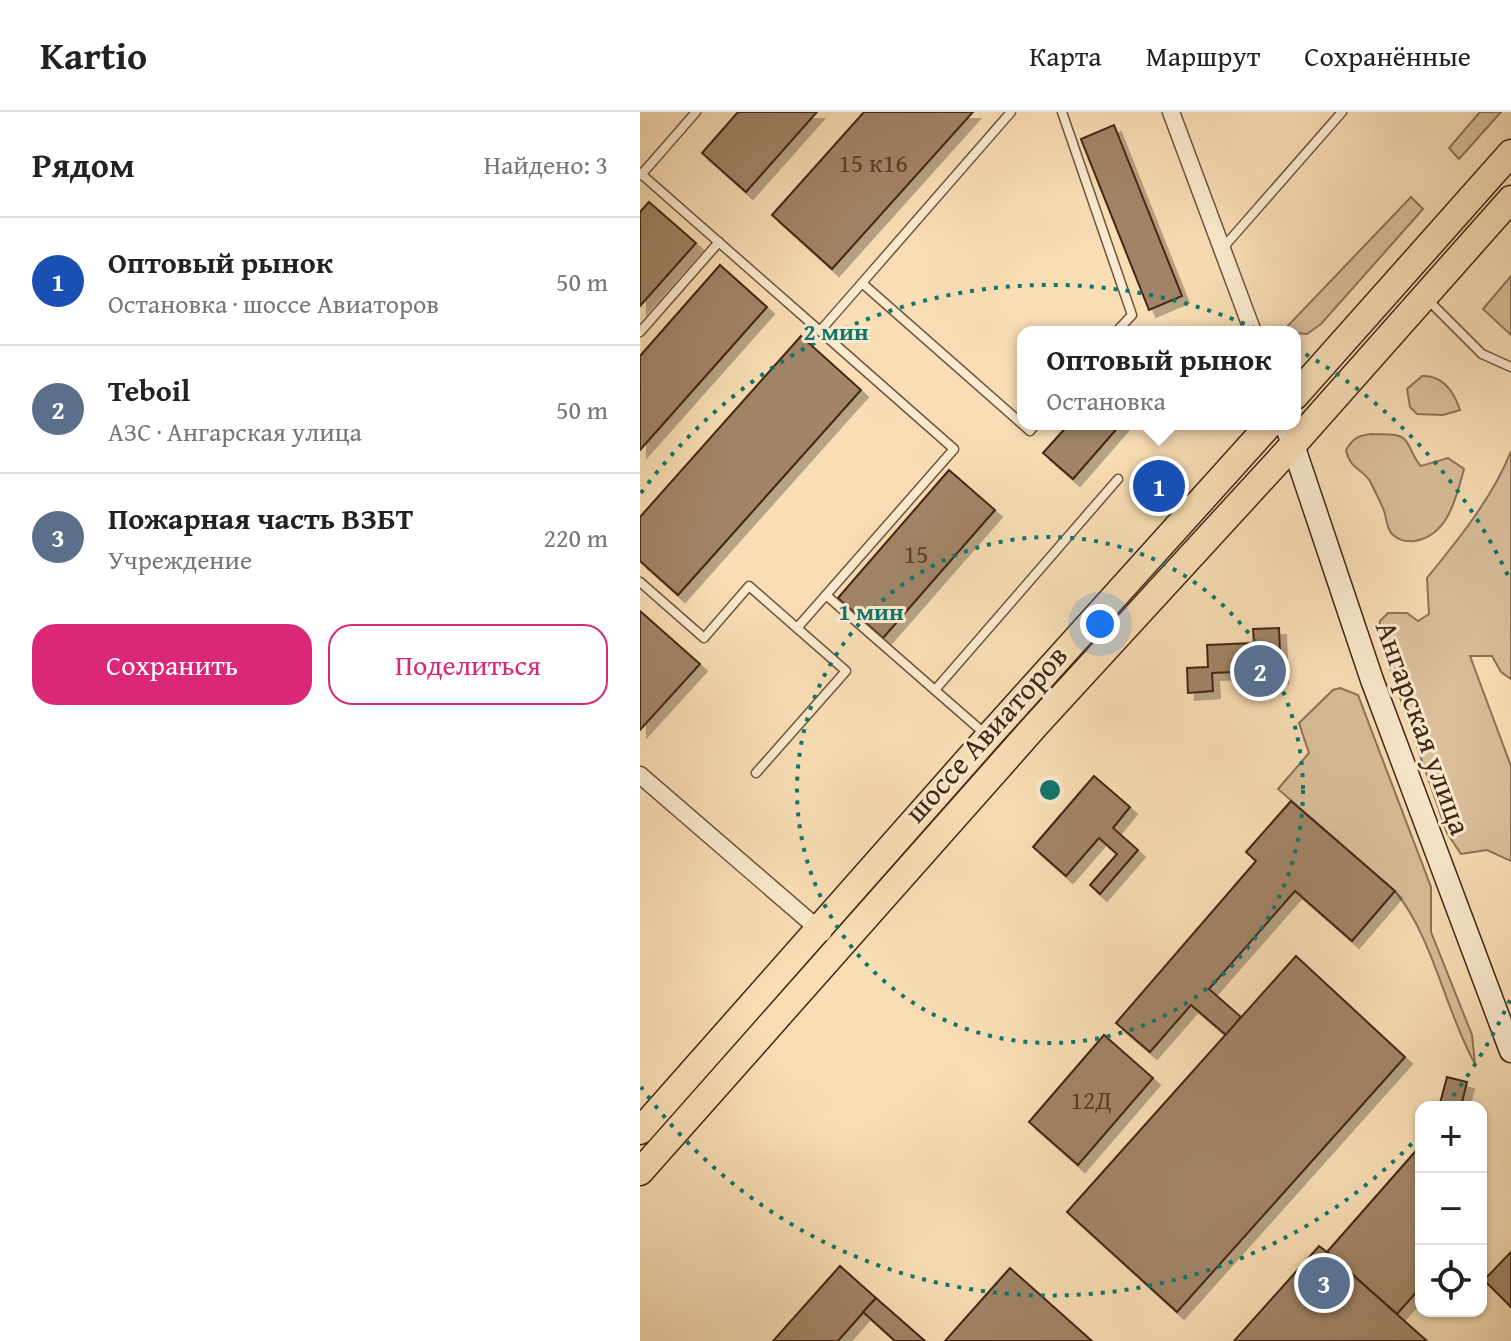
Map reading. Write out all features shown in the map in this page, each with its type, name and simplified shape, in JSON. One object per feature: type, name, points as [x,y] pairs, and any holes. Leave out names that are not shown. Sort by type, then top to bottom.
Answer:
[{"type":"main road","points":[[1301,389],[1511,153]]},
{"type":"main road","name":"шоссе Авиаторов","points":[[1301,423],[1425,297],[1511,199]]},
{"type":"main road","name":"шоссе Авиаторов","points":[[640,1172],[988,737],[1265,430]]},
{"type":"main road","name":"шоссе Авиаторов","points":[[640,1131],[1046,713],[1290,434]]},
{"type":"main road","name":"Ангарская улица","points":[[1290,434],[1372,680],[1511,1051]]},
{"type":"street","points":[[1171,112],[1251,326]]},
{"type":"street","points":[[640,775],[829,939]]},
{"type":"lane","points":[[696,112],[641,174],[954,449],[797,628]]},
{"type":"lane","points":[[820,331],[1011,112]]},
{"type":"lane","points":[[1062,112],[1132,315],[1122,326]]},
{"type":"lane","points":[[1221,249],[1342,112]]},
{"type":"lane","points":[[640,332],[719,242]]},
{"type":"lane","points":[[862,283],[1017,420]]},
{"type":"lane","points":[[1425,297],[1482,354],[1511,367]]},
{"type":"lane","points":[[935,690],[1118,479]]},
{"type":"lane","points":[[640,582],[704,638],[749,586],[846,671],[756,773]]},
{"type":"lane","points":[[826,595],[988,737]]},
{"type":"shaded area","points":[[1480,112],[1501,112],[1459,159],[1449,148]]},
{"type":"shaded area","points":[[1411,197],[1423,209],[1321,324],[1307,334],[1301,334],[1301,326],[1288,326]]},
{"type":"shaded area","points":[[1511,276],[1511,335],[1483,309]]},
{"type":"shaded area","points":[[1422,376],[1436,378],[1447,386],[1460,410],[1443,415],[1417,414],[1410,407],[1407,389]]},
{"type":"shaded area","points":[[1372,434],[1403,438],[1421,466],[1448,458],[1464,469],[1449,513],[1436,531],[1427,537],[1409,541],[1392,534],[1371,483],[1348,457],[1346,450],[1354,440]]},
{"type":"shaded area","points":[[1511,451],[1511,679],[1501,672],[1492,656],[1470,656],[1511,766],[1511,861],[1487,850],[1461,854],[1447,833],[1378,634],[1380,621],[1388,613],[1407,613],[1418,621],[1429,614],[1427,578],[1485,501]]},
{"type":"shaded area","points":[[1340,688],[1358,695],[1431,887],[1431,932],[1472,1035],[1475,1064],[1408,909],[1395,891],[1278,789],[1309,753],[1299,723],[1333,690]]},
{"type":"building","points":[[738,112],[817,112],[746,192],[702,153]]},
{"type":"building","points":[[864,112],[973,112],[832,269],[772,215]]},
{"type":"building","points":[[1114,125],[1182,296],[1149,310],[1081,139]]},
{"type":"building","points":[[649,202],[696,243],[640,306],[640,212]]},
{"type":"building","points":[[720,265],[767,307],[640,450],[640,356]]},
{"type":"building","points":[[801,336],[861,390],[678,595],[640,561],[640,517]]},
{"type":"building","points":[[1064,430],[1116,430],[1073,479],[1043,453]]},
{"type":"building","points":[[949,470],[995,510],[883,638],[838,598]]},
{"type":"building","points":[[640,611],[700,664],[640,730]]},
{"type":"building","points":[[1279,628],[1281,677],[1256,678],[1255,659],[1235,660],[1235,672],[1212,673],[1213,691],[1188,693],[1187,668],[1208,667],[1207,645],[1254,643],[1253,629]]},
{"type":"building","points":[[1094,776],[1130,807],[1113,828],[1138,850],[1100,894],[1090,885],[1117,854],[1099,838],[1066,876],[1033,847]]},
{"type":"building","points":[[1291,801],[1395,891],[1352,941],[1295,891],[1209,989],[1241,1017],[1226,1035],[1191,1005],[1150,1052],[1116,1023],[1256,861],[1246,852]]},
{"type":"building","points":[[1296,956],[1405,1057],[1177,1312],[1067,1212]]},
{"type":"building","points":[[1104,1035],[1153,1078],[1078,1165],[1029,1122]]},
{"type":"building","points":[[1447,1077],[1467,1082],[1462,1101],[1441,1101]]},
{"type":"building","points":[[1415,1152],[1415,1294],[1397,1314],[1327,1252]]},
{"type":"building","points":[[1319,1246],[1327,1252],[1427,1341],[1234,1341]]},
{"type":"building","points":[[1511,1252],[1511,1307],[1487,1283],[1487,1277]]},
{"type":"building","points":[[840,1266],[876,1298],[838,1341],[773,1341]]},
{"type":"building","points":[[1010,1268],[1092,1341],[945,1341]]},
{"type":"building","points":[[876,1298],[925,1341],[895,1341],[863,1312]]},
{"type":"place","name":"Оптовый рынок","points":[[1159,486]]},
{"type":"place","name":"Teboil","points":[[1260,671]]},
{"type":"place","name":"Пожарная часть ВЗБТ","points":[[1324,1283]]}]
